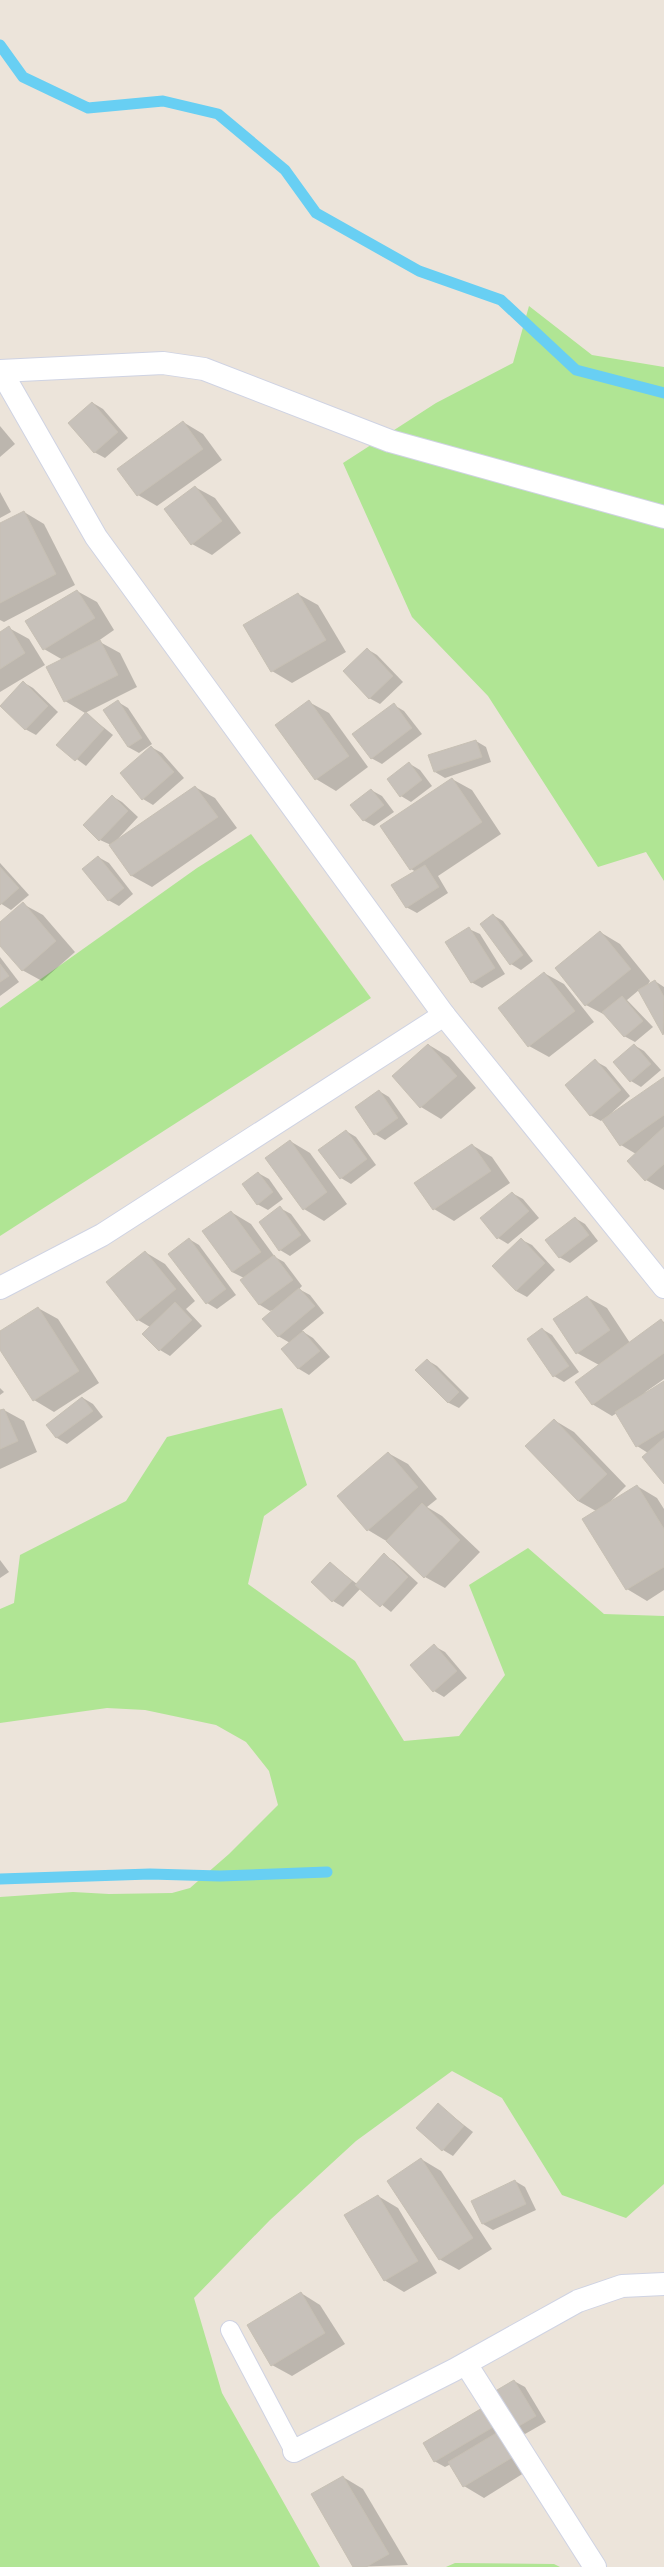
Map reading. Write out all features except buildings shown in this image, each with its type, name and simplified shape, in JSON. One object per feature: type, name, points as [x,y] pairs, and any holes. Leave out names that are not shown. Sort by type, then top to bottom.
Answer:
[{"type":"street","points":[[664,517],[390,441],[204,369],[163,363],[1,371],[96,537],[444,1015],[664,1287]]},
{"type":"street","points":[[0,1288],[102,1235],[444,1015]]},
{"type":"street","points":[[294,2451],[466,2364],[578,2301],[622,2286],[664,2284]]},
{"type":"street","points":[[466,2364],[595,2567]]},
{"type":"lane","points":[[230,2330],[294,2451]]},
{"type":"green space","points":[[529,306],[592,355],[664,367],[664,881],[646,852],[598,867],[488,696],[412,617],[343,463],[436,403],[513,363]]},
{"type":"green space","points":[[251,834],[371,998],[0,1236],[0,1008],[197,868]]},
{"type":"green space","points":[[282,1408],[307,1485],[264,1516],[248,1584],[355,1661],[404,1741],[459,1736],[505,1675],[469,1585],[528,1548],[604,1614],[664,1616],[664,2184],[626,2218],[562,2195],[502,2098],[452,2071],[356,2141],[270,2220],[194,2298],[222,2393],[320,2567],[0,2567],[0,1897],[73,1892],[109,1894],[172,1893],[190,1888],[229,1854],[278,1805],[269,1771],[246,1742],[216,1725],[145,1710],[107,1708],[0,1723],[0,1609],[14,1603],[20,1555],[126,1501],[167,1437]]},
{"type":"green space","points":[[455,2563],[554,2564],[560,2567],[446,2567]]},
{"type":"waterway","points":[[0,45],[23,77],[88,108],[163,101],[218,114],[285,170],[316,213],[419,271],[501,300],[576,370],[664,393]]},
{"type":"waterway","points":[[0,1879],[150,1874],[220,1876],[327,1872]]}]
